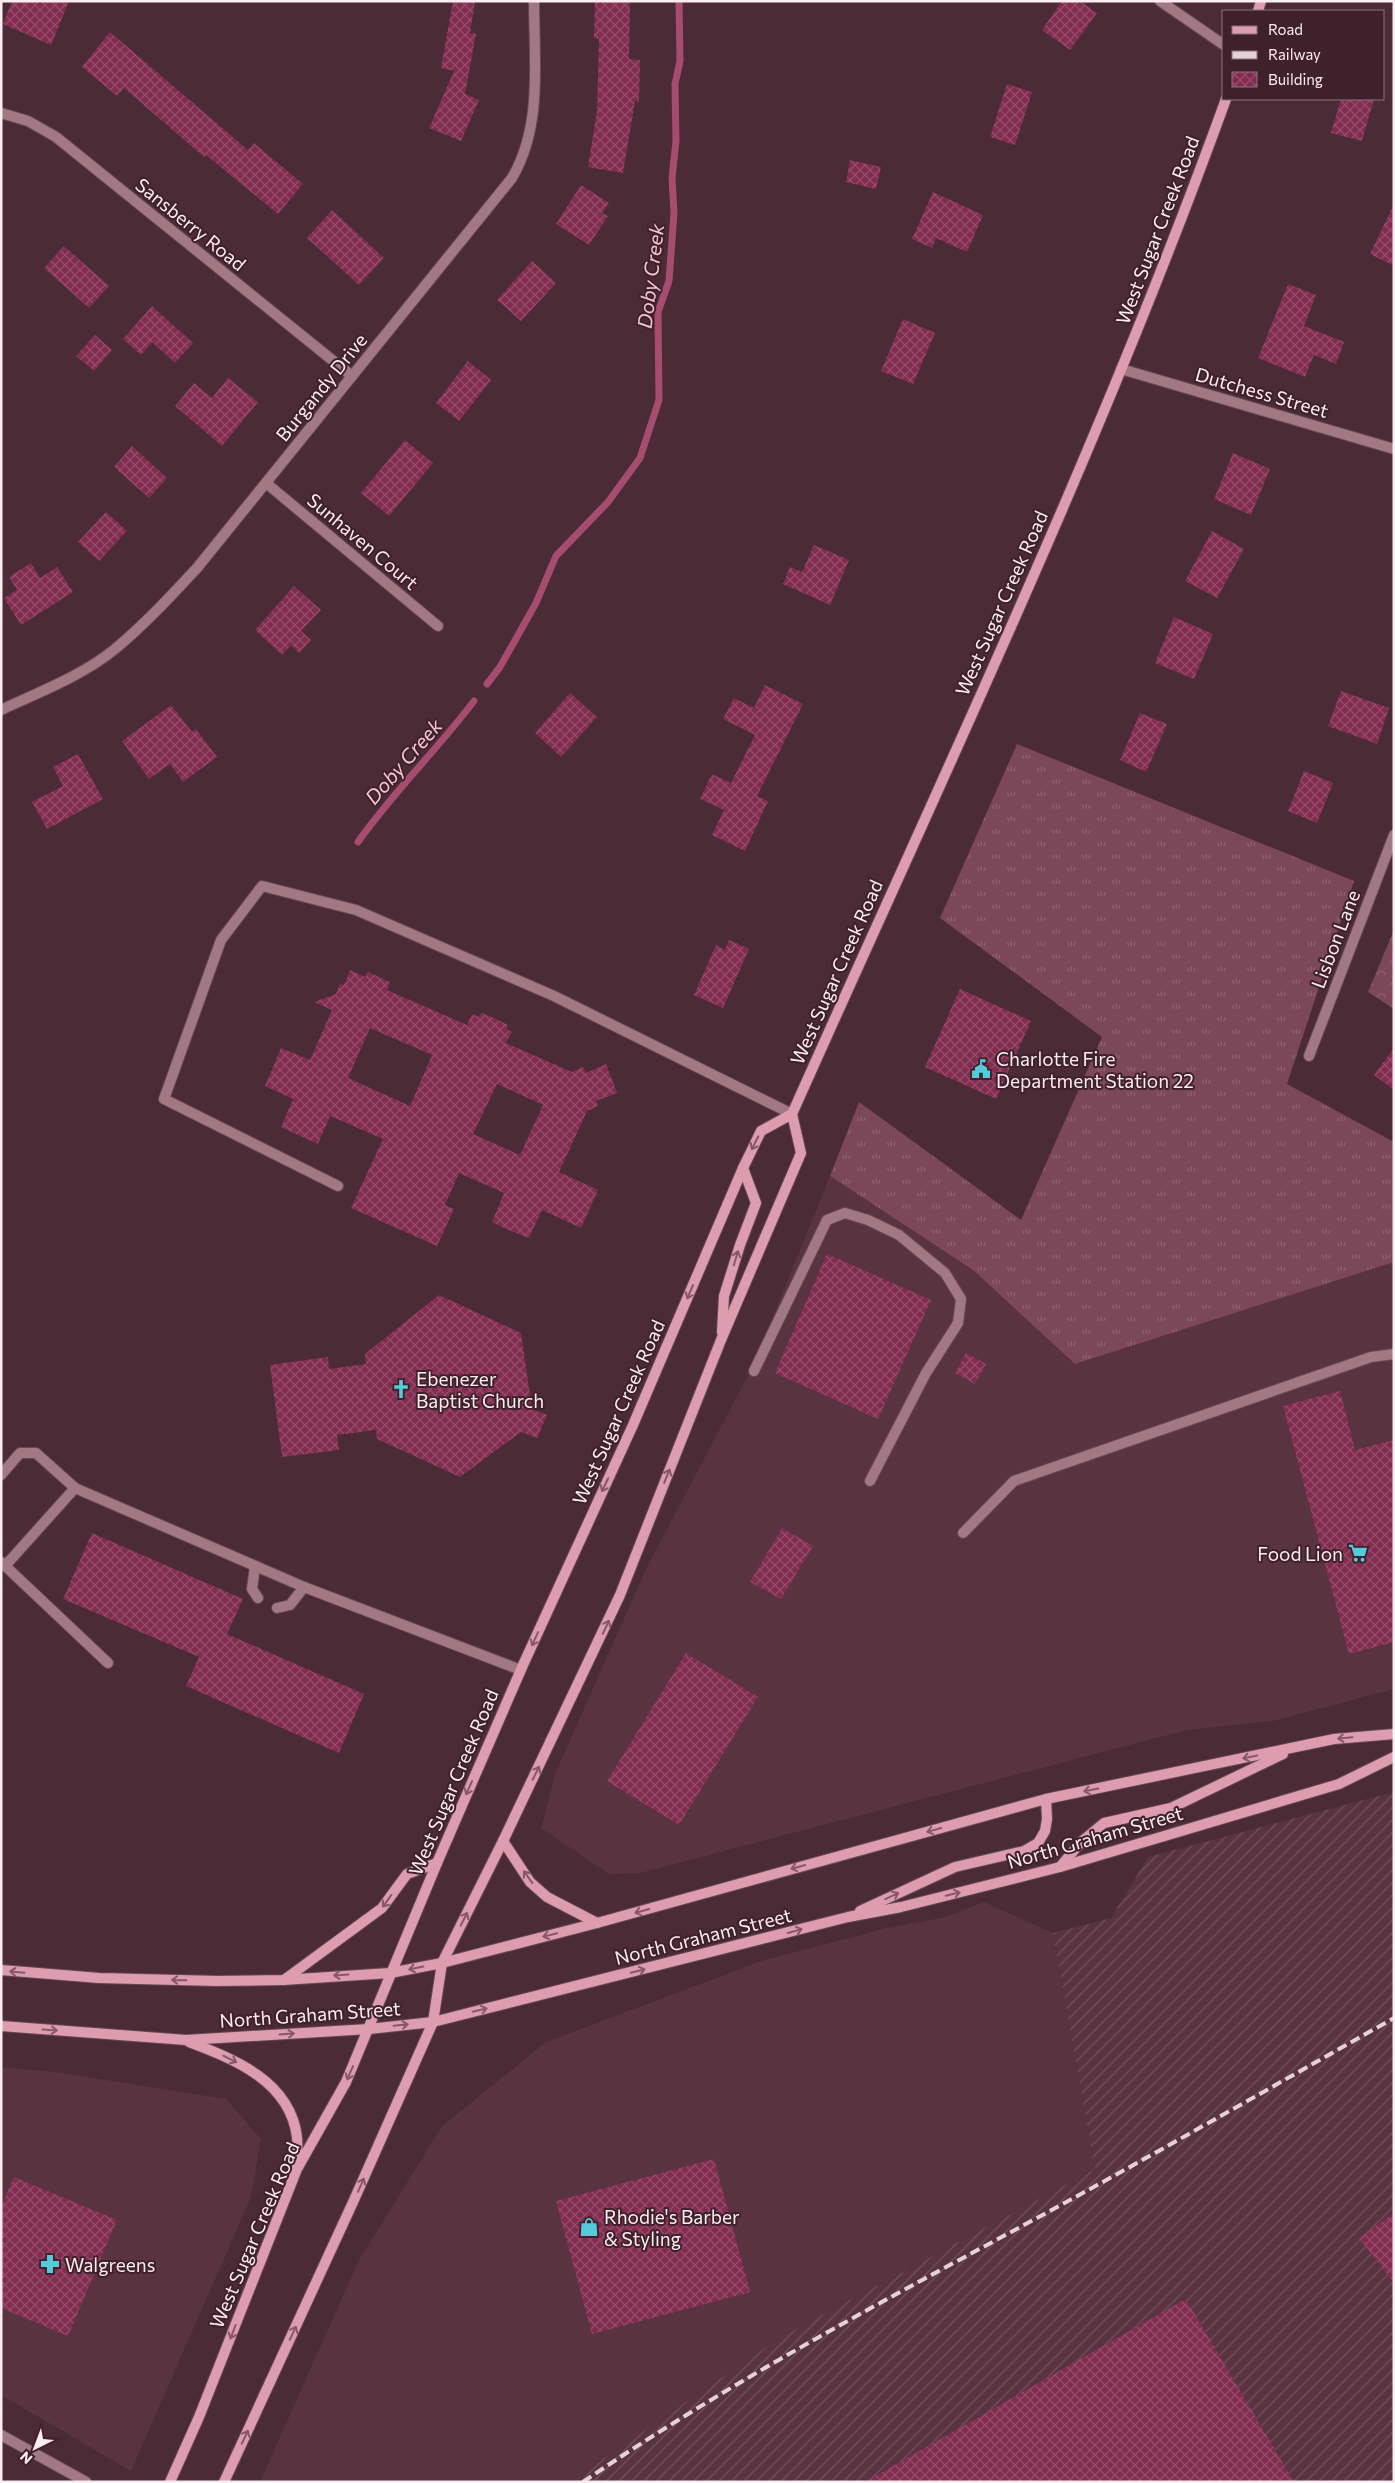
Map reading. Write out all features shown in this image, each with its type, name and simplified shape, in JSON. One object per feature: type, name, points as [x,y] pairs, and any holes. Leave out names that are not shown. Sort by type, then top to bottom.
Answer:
[{"type":"main road","name":"West Sugar Creek Road","points":[[170,2482],[199,2417],[297,2169],[346,2082],[370,2029],[390,1973],[437,1863],[521,1670],[633,1425],[743,1168],[761,1131],[792,1114],[1089,448],[1191,197],[1226,100]]},
{"type":"main road","points":[[224,2482],[354,2200],[433,2022],[442,1963],[503,1841],[620,1595],[721,1340],[802,1153],[792,1114]]},
{"type":"main road","points":[[721,1340],[724,1296],[756,1203],[743,1168]]},
{"type":"main road","name":"North Graham Street","points":[[1,1970],[99,1978],[283,1980],[390,1973],[442,1963],[597,1924],[1046,1799],[1334,1739],[1394,1734]]},
{"type":"main road","points":[[1060,1867],[1081,1842],[1104,1823],[1171,1808],[1298,1747]]},
{"type":"main road","name":"North Graham Street","points":[[1,2026],[186,2040],[370,2029],[433,2022],[848,1917],[901,1907],[1060,1867],[1339,1784],[1394,1757]]},
{"type":"main road","points":[[848,1917],[955,1867],[1024,1851],[1038,1843],[1045,1831],[1047,1818],[1046,1799]]},
{"type":"main road","points":[[503,1841],[530,1882],[547,1897],[597,1924]]},
{"type":"main road","points":[[283,1980],[382,1908],[407,1874],[437,1863]]},
{"type":"main road","points":[[186,2040],[229,2057],[268,2082],[283,2101],[290,2114],[297,2136],[297,2169]]},
{"type":"street","name":"Burgandy Drive","points":[[1,710],[60,682],[114,649],[156,611],[197,568],[512,178],[526,152],[534,108],[534,1]]},
{"type":"street","points":[[1160,1],[1222,44]]},
{"type":"street","name":"Sansberry Road","points":[[1,113],[28,121],[56,137],[352,376]]},
{"type":"street","name":"Dutchess Street","points":[[1121,369],[1394,449]]},
{"type":"street","name":"Sunhaven Court","points":[[266,483],[438,626]]},
{"type":"street","name":"Lisbon Lane","points":[[1309,1056],[1394,835]]},
{"type":"street","points":[[338,1186],[280,1160],[164,1099],[221,940],[262,886],[356,910],[554,996],[792,1114]]},
{"type":"street","points":[[754,1371],[827,1220],[845,1213],[868,1220],[899,1235],[945,1273],[961,1299],[958,1323],[926,1373],[870,1481]]},
{"type":"street","points":[[963,1533],[1014,1481],[1371,1357],[1394,1354]]},
{"type":"street","points":[[1,1475],[20,1453],[36,1453],[75,1488],[304,1587],[521,1670]]},
{"type":"street","points":[[75,1488],[3,1564],[108,1663]]},
{"type":"street","points":[[255,1566],[252,1589],[258,1598]]},
{"type":"street","points":[[277,1608],[290,1605],[304,1587]]},
{"type":"street","points":[[1,2435],[86,2482]]},
{"type":"shaded area","points":[[830,1176],[973,1270],[1075,1364],[1394,1262],[1394,1689],[1273,1721],[1187,1730],[640,1873],[609,1874],[541,1828],[555,1774],[621,1625],[647,1567],[752,1368]]},
{"type":"shaded area","points":[[1394,1792],[1394,2482],[569,2482],[781,2337],[1095,2169],[1053,1933],[1111,1918],[1148,1857]]},
{"type":"shaded area","points":[[984,1902],[1053,1933],[1095,2169],[781,2337],[569,2482],[260,2482],[359,2260],[442,2126],[546,2042],[764,1960],[887,1928],[946,1917]]},
{"type":"shaded area","points":[[1,2067],[62,2073],[226,2099],[261,2139],[251,2197],[131,2471],[1,2395]]},
{"type":"green space","points":[[1017,744],[1354,881],[1287,1084],[1394,1142],[1394,1262],[1075,1364],[973,1270],[830,1176],[859,1102],[1021,1220],[1102,1037],[940,918]]},
{"type":"green space","points":[[1394,930],[1394,1009],[1368,992]]},
{"type":"building","points":[[12,1],[69,1],[51,45],[3,24]]},
{"type":"building","points":[[453,1],[475,1],[470,33],[476,34],[465,94],[479,100],[461,141],[429,128],[454,71],[441,68]]},
{"type":"building","points":[[595,1],[630,1],[629,59],[640,60],[639,102],[635,101],[623,173],[588,167],[597,111],[599,39],[594,38]]},
{"type":"building","points":[[1062,1],[1080,1],[1097,13],[1070,50],[1042,30]]},
{"type":"building","points":[[110,32],[248,150],[254,143],[303,184],[278,214],[206,155],[204,157],[124,88],[117,96],[82,67]]},
{"type":"building","points":[[1007,84],[1032,92],[1015,145],[990,137]]},
{"type":"building","points":[[1341,100],[1374,100],[1362,141],[1331,133]]},
{"type":"building","points":[[850,160],[881,167],[876,189],[846,182]]},
{"type":"building","points":[[581,185],[609,203],[602,213],[608,216],[589,245],[556,224]]},
{"type":"building","points":[[933,192],[983,215],[967,252],[936,238],[932,248],[912,239]]},
{"type":"building","points":[[1394,204],[1394,266],[1370,254]]},
{"type":"building","points":[[332,210],[384,258],[359,285],[307,238]]},
{"type":"building","points":[[64,246],[109,286],[89,308],[44,268]]},
{"type":"building","points":[[532,261],[556,283],[521,321],[497,300]]},
{"type":"building","points":[[1288,284],[1316,295],[1304,326],[1344,342],[1336,364],[1314,355],[1305,377],[1258,358]]},
{"type":"building","points":[[152,306],[193,343],[175,363],[152,342],[141,355],[123,339]]},
{"type":"building","points":[[903,319],[935,333],[913,384],[881,371]]},
{"type":"building","points":[[95,335],[112,350],[94,371],[76,356]]},
{"type":"building","points":[[468,361],[491,380],[459,421],[436,403]]},
{"type":"building","points":[[228,378],[258,402],[222,446],[175,406],[194,383],[212,398]]},
{"type":"building","points":[[405,440],[433,463],[389,516],[361,493]]},
{"type":"building","points":[[132,446],[167,478],[149,498],[114,467]]},
{"type":"building","points":[[1233,453],[1270,469],[1251,515],[1214,499]]},
{"type":"building","points":[[106,512],[127,531],[99,561],[78,542]]},
{"type":"building","points":[[1212,531],[1244,549],[1217,598],[1185,581]]},
{"type":"building","points":[[814,545],[849,560],[830,605],[783,584],[790,567],[802,572]]},
{"type":"building","points":[[31,563],[40,578],[57,567],[73,592],[21,625],[4,598],[17,590],[9,577]]},
{"type":"building","points":[[294,586],[321,610],[301,631],[311,640],[299,653],[291,645],[282,655],[255,630]]},
{"type":"building","points":[[1174,617],[1213,634],[1194,679],[1155,663]]},
{"type":"building","points":[[765,685],[803,704],[757,796],[768,801],[745,851],[712,835],[724,810],[700,799],[712,774],[731,783],[755,735],[723,719],[734,698],[754,708]]},
{"type":"building","points":[[1341,691],[1389,708],[1377,744],[1328,726]]},
{"type":"building","points":[[570,693],[597,717],[561,757],[535,733]]},
{"type":"building","points":[[171,705],[192,732],[196,729],[217,757],[183,782],[170,764],[149,779],[122,741]]},
{"type":"building","points":[[1140,713],[1167,724],[1146,772],[1120,760]]},
{"type":"building","points":[[78,754],[103,799],[47,829],[32,802],[63,786],[53,767]]},
{"type":"building","points":[[1304,771],[1333,783],[1317,823],[1288,811]]},
{"type":"building","points":[[729,940],[749,949],[723,1008],[694,995],[716,945],[725,950]]},
{"type":"building","points":[[350,970],[365,977],[368,972],[390,982],[387,990],[467,1025],[472,1014],[479,1017],[481,1013],[492,1017],[508,1025],[506,1029],[512,1032],[506,1043],[572,1072],[583,1067],[586,1073],[606,1064],[617,1093],[596,1101],[598,1106],[587,1111],[559,1172],[598,1190],[581,1228],[542,1210],[529,1238],[506,1229],[492,1222],[504,1193],[459,1173],[445,1205],[454,1209],[437,1246],[351,1208],[383,1139],[330,1116],[318,1144],[281,1127],[293,1099],[265,1086],[281,1048],[310,1060],[332,1010],[314,1002],[336,994],[340,984],[344,985]],"holes":[[[370,1028],[432,1055],[410,1106],[348,1078]],[[497,1084],[543,1105],[520,1155],[473,1134]]]},
{"type":"building","points":[[960,989],[1031,1021],[996,1099],[925,1067]]},
{"type":"building","points":[[1394,1048],[1394,1090],[1374,1075]]},
{"type":"building","points":[[827,1254],[931,1300],[878,1419],[775,1373]]},
{"type":"building","name":"Ebenezer Baptist Church","points":[[439,1295],[521,1333],[532,1409],[547,1415],[537,1438],[521,1432],[460,1477],[377,1439],[376,1430],[337,1435],[339,1450],[282,1457],[270,1365],[328,1357],[329,1369],[366,1364],[365,1354]]},
{"type":"building","points":[[966,1353],[986,1364],[975,1384],[955,1373]]},
{"type":"building","name":"Food Lion","points":[[1340,1391],[1355,1450],[1394,1440],[1394,1642],[1349,1654],[1283,1406]]},
{"type":"building","points":[[782,1528],[813,1546],[781,1599],[750,1582]]},
{"type":"building","points":[[92,1533],[243,1599],[227,1634],[364,1694],[339,1753],[186,1686],[199,1657],[63,1599]]},
{"type":"building","points":[[686,1653],[758,1697],[679,1825],[607,1781]]},
{"type":"building","points":[[714,2159],[750,2292],[592,2334],[556,2201]]},
{"type":"building","name":"Walgreens","points":[[14,2177],[117,2220],[68,2336],[1,2308],[1,2207]]},
{"type":"building","points":[[1394,2213],[1394,2283],[1359,2238]]},
{"type":"building","points":[[1184,2300],[1190,2306],[1294,2482],[865,2482]]},
{"type":"waterway","name":"Doby Creek","points":[[487,684],[500,667],[536,603],[556,556],[608,502],[640,458],[659,400],[658,312],[669,281],[674,213],[672,178],[676,141],[675,84],[680,61],[679,1]]},
{"type":"waterway","name":"Doby Creek","points":[[358,842],[474,701]]},
{"type":"railway","points":[[583,2482],[693,2411],[807,2344],[1127,2169],[1394,2018]]},
{"type":"place","name":"Charlotte Fire Department Station 22","points":[[981,1069]]},
{"type":"place","name":"Ebenezer Baptist Church","points":[[401,1389]]},
{"type":"place","name":"Food Lion","points":[[1358,1553]]},
{"type":"place","name":"Rhodie's Barber & Styling","points":[[589,2227]]},
{"type":"place","name":"Walgreens","points":[[50,2264]]}]
